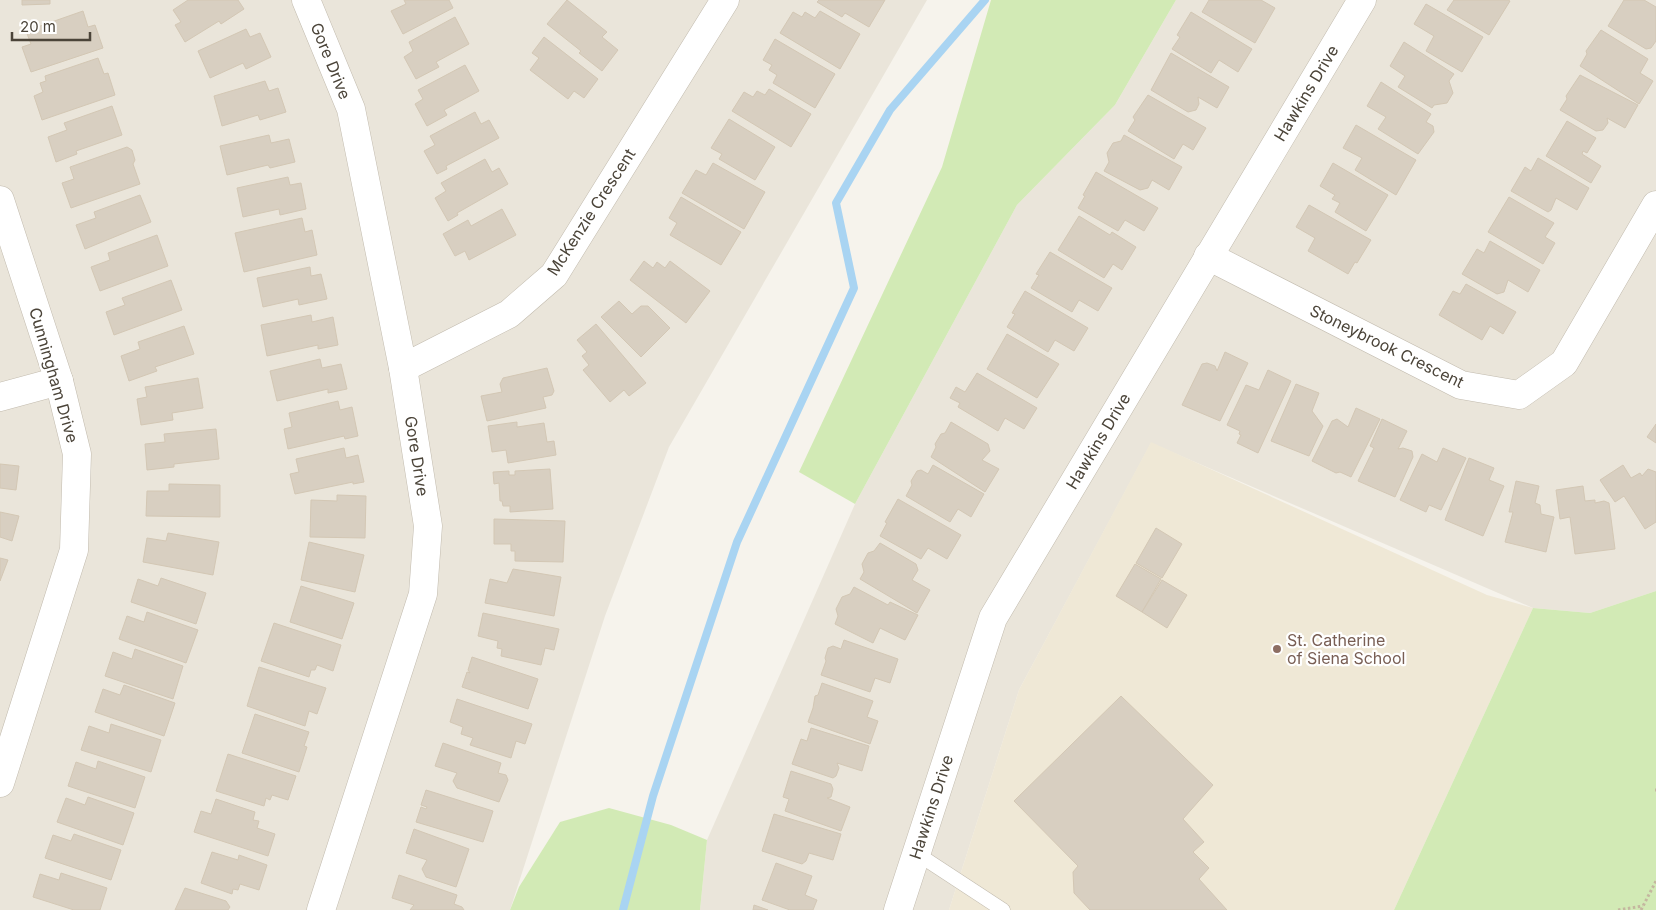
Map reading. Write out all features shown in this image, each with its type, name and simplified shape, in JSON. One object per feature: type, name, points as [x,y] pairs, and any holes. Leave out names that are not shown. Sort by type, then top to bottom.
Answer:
[{"type":"street","name":"Gore Drive","points":[[306,0],[351,109],[403,368],[428,526],[424,594],[321,910]]},
{"type":"street","name":"McKenzie Crescent","points":[[403,368],[509,314],[554,276],[725,0]]},
{"type":"street","name":"Hawkins Drive","points":[[898,910],[993,618],[1362,0]]},
{"type":"street","name":"Cunningham Drive","points":[[0,200],[60,381],[77,454],[74,550],[0,783]]},
{"type":"street","name":"Stoneybrook Crescent","points":[[1208,256],[1461,385],[1519,395],[1564,362],[1656,205]]},
{"type":"street","points":[[0,397],[60,381]]},
{"type":"lane","points":[[916,853],[988,905],[1003,910]]},
{"type":"path","points":[[1641,910],[1656,881]]},
{"type":"path","points":[[1618,910],[1644,905]]},
{"type":"shaded area","points":[[0,0],[927,0],[669,447],[605,616],[510,910],[0,910]]},
{"type":"shaded area","points":[[1176,0],[1656,0],[1656,591],[1590,613],[1533,608],[1151,443],[1019,690],[949,910],[700,910],[707,840],[855,504],[1017,205],[1115,105]]},
{"type":"shaded area","name":"St. Catherine of Siena School","points":[[1151,442],[1487,595],[1533,608],[1394,910],[949,910],[1019,690]]},
{"type":"green space","points":[[991,0],[1176,0],[1115,105],[1017,205],[855,504],[799,472],[942,167]]},
{"type":"green space","points":[[1656,591],[1656,910],[1394,910],[1533,608],[1590,613]]},
{"type":"green space","points":[[609,808],[671,825],[707,840],[700,910],[510,910],[519,887],[560,822]]},
{"type":"building","points":[[22,0],[50,0],[50,4],[22,5]]},
{"type":"building","points":[[188,0],[238,0],[244,9],[221,24],[219,21],[185,42],[175,25],[181,22],[173,10]]},
{"type":"building","points":[[404,0],[449,0],[453,8],[403,34],[391,11],[406,4]]},
{"type":"building","points":[[567,0],[607,32],[602,37],[618,50],[602,71],[579,53],[581,51],[547,24]]},
{"type":"building","points":[[819,0],[885,0],[869,27],[845,13],[842,17],[817,2]]},
{"type":"building","points":[[1209,0],[1261,0],[1275,8],[1255,43],[1202,12]]},
{"type":"building","points":[[1454,0],[1510,1],[1489,35],[1447,10]]},
{"type":"building","points":[[1624,0],[1644,0],[1656,7],[1656,41],[1651,48],[1646,49],[1608,26]]},
{"type":"building","points":[[1426,4],[1483,37],[1462,72],[1426,51],[1434,36],[1414,24]]},
{"type":"building","points":[[83,11],[88,27],[95,25],[103,48],[31,72],[22,47],[31,44],[26,31]]},
{"type":"building","points":[[820,11],[860,34],[840,69],[780,33],[793,12],[802,17],[805,12],[815,18]]},
{"type":"building","points":[[1191,12],[1252,49],[1238,72],[1219,60],[1211,73],[1172,49],[1180,37],[1177,35]]},
{"type":"building","points":[[455,17],[469,44],[436,62],[439,67],[416,79],[404,57],[413,51],[409,42]]},
{"type":"building","points":[[246,29],[250,37],[260,33],[271,57],[246,69],[243,63],[210,78],[198,51]]},
{"type":"building","points":[[1601,30],[1648,59],[1640,73],[1653,81],[1639,104],[1580,66],[1587,54],[1586,51]]},
{"type":"building","points":[[544,37],[598,79],[584,98],[574,91],[568,99],[530,70],[539,58],[532,53]]},
{"type":"building","points":[[775,39],[835,74],[815,108],[773,83],[777,75],[769,70],[772,65],[763,60]]},
{"type":"building","points":[[1404,42],[1454,74],[1449,81],[1453,93],[1447,103],[1434,105],[1432,108],[1398,87],[1405,76],[1390,66]]},
{"type":"building","points":[[1171,53],[1229,87],[1217,108],[1198,97],[1199,104],[1196,110],[1188,112],[1151,90]]},
{"type":"building","points":[[98,58],[104,74],[108,73],[115,95],[42,120],[34,96],[43,92],[40,83],[46,81],[45,76]]},
{"type":"building","points":[[465,65],[479,91],[444,110],[447,115],[427,126],[415,104],[423,99],[418,90]]},
{"type":"building","points":[[1580,75],[1638,105],[1625,128],[1607,118],[1608,123],[1603,130],[1596,131],[1560,110],[1567,99],[1566,96]]},
{"type":"building","points":[[265,81],[269,91],[278,88],[286,112],[260,120],[258,115],[222,126],[214,96]]},
{"type":"building","points":[[1381,82],[1431,114],[1426,122],[1433,126],[1434,132],[1418,154],[1378,129],[1386,117],[1367,106]]},
{"type":"building","points":[[769,89],[811,114],[791,147],[732,111],[744,92],[753,97],[757,91],[765,95]]},
{"type":"building","points":[[1148,95],[1206,128],[1193,150],[1183,144],[1174,159],[1128,131],[1135,120],[1133,117]]},
{"type":"building","points":[[112,106],[122,135],[76,151],[77,154],[56,162],[48,137],[67,130],[64,123]]},
{"type":"building","points":[[475,112],[481,124],[489,120],[499,138],[446,166],[447,169],[437,174],[424,151],[435,145],[430,136]]},
{"type":"building","points":[[729,119],[775,147],[755,180],[719,159],[722,154],[711,148]]},
{"type":"building","points":[[1567,121],[1596,138],[1587,153],[1583,151],[1582,154],[1601,166],[1591,183],[1546,156]]},
{"type":"building","points":[[1356,125],[1416,160],[1396,195],[1355,170],[1362,158],[1343,148]]},
{"type":"building","points":[[269,135],[271,143],[289,139],[295,162],[270,168],[268,165],[227,175],[220,146]]},
{"type":"building","points":[[1124,135],[1182,167],[1169,190],[1152,180],[1148,188],[1140,190],[1104,171],[1109,162],[1107,153],[1113,143],[1121,141]]},
{"type":"building","points":[[127,147],[132,150],[135,160],[133,164],[140,184],[71,208],[62,183],[74,179],[70,167]]},
{"type":"building","points":[[1538,158],[1589,188],[1577,210],[1556,198],[1551,210],[1548,212],[1511,191],[1525,167],[1531,171]]},
{"type":"building","points":[[485,159],[492,172],[499,168],[508,184],[457,213],[458,215],[448,221],[435,198],[446,191],[441,183]]},
{"type":"building","points":[[713,163],[765,192],[744,229],[682,193],[696,170],[706,175]]},
{"type":"building","points":[[1333,163],[1388,195],[1366,231],[1335,212],[1340,203],[1332,199],[1335,195],[1320,186]]},
{"type":"building","points":[[1096,172],[1158,208],[1144,231],[1125,220],[1118,231],[1078,208]]},
{"type":"building","points":[[288,177],[290,185],[301,183],[306,209],[280,215],[279,209],[243,217],[237,188]]},
{"type":"building","points":[[140,195],[151,222],[85,249],[76,225],[96,218],[94,212]]},
{"type":"building","points":[[681,197],[741,232],[721,265],[670,235],[677,223],[669,218]]},
{"type":"building","points":[[1509,197],[1554,223],[1545,237],[1555,243],[1543,264],[1488,232]]},
{"type":"building","points":[[1309,205],[1371,240],[1348,274],[1308,251],[1315,238],[1296,227]]},
{"type":"building","points":[[502,209],[516,235],[469,260],[465,251],[455,256],[443,234],[468,220],[471,226]]},
{"type":"building","points":[[1079,216],[1110,235],[1112,232],[1136,247],[1122,270],[1113,264],[1104,278],[1058,250]]},
{"type":"building","points":[[302,218],[305,232],[312,230],[317,255],[244,272],[235,233]]},
{"type":"building","points":[[157,235],[168,266],[100,291],[91,267],[110,260],[108,253]]},
{"type":"building","points":[[1490,241],[1540,270],[1528,292],[1508,280],[1504,292],[1497,294],[1462,274],[1477,249],[1484,253]]},
{"type":"building","points":[[1050,252],[1112,288],[1098,311],[1079,300],[1072,312],[1031,288],[1039,275],[1036,274]]},
{"type":"building","points":[[644,261],[653,268],[657,262],[665,268],[670,261],[710,291],[686,323],[630,280]]},
{"type":"building","points":[[310,267],[311,276],[321,274],[327,299],[299,305],[298,299],[263,307],[257,278]]},
{"type":"building","points":[[171,280],[182,310],[114,335],[106,312],[125,305],[122,298]]},
{"type":"building","points":[[1466,284],[1516,312],[1503,334],[1490,326],[1482,340],[1439,315],[1453,291],[1460,294]]},
{"type":"building","points":[[1025,291],[1088,328],[1074,351],[1055,340],[1048,352],[1007,327],[1015,314],[1012,313]]},
{"type":"building","points":[[619,301],[632,314],[641,306],[648,306],[670,328],[641,357],[601,317]]},
{"type":"building","points":[[311,315],[312,322],[333,317],[338,345],[318,349],[318,345],[267,356],[261,325]]},
{"type":"building","points":[[596,324],[646,383],[629,396],[624,390],[610,402],[583,370],[589,365],[582,356],[587,352],[577,340]]},
{"type":"building","points":[[184,326],[194,354],[155,367],[157,371],[129,381],[121,356],[140,349],[138,342]]},
{"type":"building","points":[[1007,334],[1059,364],[1037,398],[987,369]]},
{"type":"building","points":[[1225,352],[1248,363],[1220,421],[1182,405],[1202,364],[1207,363],[1215,366],[1217,371]]},
{"type":"building","points":[[320,359],[322,368],[341,364],[347,389],[328,393],[328,389],[277,401],[270,371]]},
{"type":"building","points":[[547,368],[554,391],[552,395],[543,397],[546,408],[487,421],[481,396],[502,392],[500,384],[503,378]]},
{"type":"building","points":[[1268,370],[1291,381],[1258,453],[1237,443],[1241,435],[1239,434],[1240,431],[1227,425],[1246,385],[1259,390]]},
{"type":"building","points":[[977,373],[1037,408],[1024,429],[1005,418],[998,431],[958,407],[960,403],[950,398],[956,387],[965,392]]},
{"type":"building","points":[[198,378],[203,408],[172,413],[173,420],[141,425],[137,399],[147,397],[145,387]]},
{"type":"building","points":[[1296,384],[1319,393],[1312,411],[1323,426],[1309,456],[1271,441]]},
{"type":"building","points":[[338,401],[340,410],[352,407],[358,436],[345,439],[344,436],[288,449],[284,429],[292,427],[289,413]]},
{"type":"building","points":[[1356,408],[1380,419],[1351,477],[1340,472],[1336,473],[1312,461],[1332,421],[1337,419],[1348,427]]},
{"type":"building","points":[[1382,419],[1407,431],[1398,449],[1403,448],[1412,451],[1413,457],[1395,497],[1358,481],[1374,448],[1370,446]]},
{"type":"building","points":[[517,422],[517,427],[544,423],[547,442],[554,441],[556,455],[508,463],[506,450],[492,452],[488,426]]},
{"type":"building","points":[[951,422],[988,444],[990,451],[982,460],[999,469],[985,492],[931,457],[936,447],[935,444],[941,434],[945,433]]},
{"type":"building","points":[[1656,424],[1656,443],[1647,437]]},
{"type":"building","points":[[216,429],[219,459],[174,464],[174,467],[147,470],[145,444],[165,442],[164,434]]},
{"type":"building","points":[[344,448],[346,458],[358,455],[364,482],[353,484],[353,482],[295,494],[290,474],[299,472],[296,459]]},
{"type":"building","points":[[1443,448],[1466,458],[1441,510],[1429,505],[1426,512],[1400,500],[1422,454],[1437,462]]},
{"type":"building","points":[[1469,458],[1494,468],[1489,480],[1504,486],[1483,536],[1445,520]]},
{"type":"building","points":[[0,464],[19,466],[16,490],[0,488]]},
{"type":"building","points":[[933,465],[984,494],[971,517],[958,509],[950,522],[906,496],[917,471],[921,470],[928,474]]},
{"type":"building","points":[[1623,465],[1631,478],[1640,473],[1642,476],[1648,469],[1656,472],[1656,522],[1645,529],[1624,496],[1615,502],[1600,480]]},
{"type":"building","points":[[550,469],[553,509],[510,512],[510,506],[503,506],[502,501],[500,501],[499,483],[494,484],[493,472],[509,471],[509,475],[515,475],[515,471]]},
{"type":"building","points":[[1516,481],[1539,486],[1535,503],[1540,505],[1541,514],[1554,517],[1546,552],[1505,542],[1513,512],[1509,512]]},
{"type":"building","points":[[169,484],[220,485],[220,517],[146,516],[147,491],[169,491]]},
{"type":"building","points":[[1583,486],[1585,501],[1595,500],[1595,503],[1604,501],[1609,503],[1615,549],[1575,554],[1570,517],[1560,519],[1556,490]]},
{"type":"building","points":[[337,495],[366,496],[365,538],[310,537],[311,500],[337,501]]},
{"type":"building","points":[[898,499],[961,535],[947,559],[928,548],[921,559],[880,536],[887,523],[885,522]]},
{"type":"building","points":[[0,512],[19,516],[12,541],[0,537]]},
{"type":"building","points":[[494,519],[565,521],[563,562],[515,561],[515,551],[511,551],[511,544],[494,544]]},
{"type":"building","points":[[1156,528],[1182,544],[1162,578],[1136,563]]},
{"type":"building","points":[[168,533],[219,542],[213,575],[143,562],[147,538],[166,541]]},
{"type":"building","points":[[309,542],[364,555],[355,592],[301,580]]},
{"type":"building","points":[[880,543],[916,564],[918,570],[912,580],[930,590],[917,613],[860,579],[864,572],[862,564],[868,553],[874,551]]},
{"type":"building","points":[[0,558],[8,560],[0,581]]},
{"type":"building","points":[[1135,564],[1161,579],[1142,612],[1116,596]]},
{"type":"building","points":[[513,569],[561,577],[554,616],[485,603],[490,579],[507,583]]},
{"type":"building","points":[[161,578],[206,593],[196,624],[131,602],[138,579],[158,586]]},
{"type":"building","points":[[1162,580],[1187,595],[1167,628],[1142,612]]},
{"type":"building","points":[[301,586],[354,603],[342,639],[290,622]]},
{"type":"building","points":[[854,587],[888,605],[890,602],[918,615],[905,640],[880,628],[873,643],[835,624],[838,616],[836,609],[842,597],[850,594]]},
{"type":"building","points":[[147,612],[198,630],[186,663],[119,639],[127,616],[144,622]]},
{"type":"building","points":[[483,613],[559,629],[554,650],[545,648],[541,665],[501,656],[502,649],[497,648],[498,641],[478,636]]},
{"type":"building","points":[[274,623],[341,645],[333,671],[317,665],[315,670],[311,670],[309,677],[261,661]]},
{"type":"building","points":[[844,640],[898,659],[890,683],[875,678],[870,692],[821,675],[828,648],[833,646],[841,649]]},
{"type":"building","points":[[135,649],[183,666],[173,699],[105,676],[113,652],[132,659]]},
{"type":"building","points":[[472,657],[538,679],[528,709],[462,687],[467,672],[470,673],[468,670]]},
{"type":"building","points":[[259,667],[326,688],[317,714],[309,711],[305,726],[247,706]]},
{"type":"building","points":[[822,683],[873,701],[867,717],[878,721],[870,744],[808,722],[815,696],[818,695]]},
{"type":"building","points":[[124,685],[175,703],[164,736],[95,712],[103,689],[120,695]]},
{"type":"building","points":[[1121,696],[1213,785],[1183,819],[1204,842],[1193,852],[1209,868],[1199,879],[1227,910],[1090,910],[1074,893],[1073,872],[1078,866],[1014,801]]},
{"type":"building","points":[[457,699],[532,724],[525,744],[516,741],[511,758],[470,745],[473,738],[461,734],[463,727],[450,722]]},
{"type":"building","points":[[255,714],[309,732],[304,746],[307,747],[299,772],[242,753]]},
{"type":"building","points":[[111,724],[161,740],[151,772],[81,750],[89,726],[109,733]]},
{"type":"building","points":[[811,728],[869,746],[862,771],[837,763],[839,768],[836,776],[833,778],[792,764],[801,739],[807,741]]},
{"type":"building","points":[[443,743],[501,763],[498,773],[506,775],[508,780],[499,802],[457,788],[453,781],[457,773],[435,766]]},
{"type":"building","points":[[228,754],[296,776],[288,800],[272,795],[270,800],[266,798],[264,806],[216,791]]},
{"type":"building","points":[[98,761],[145,777],[135,808],[68,786],[76,762],[96,769]]},
{"type":"building","points":[[791,771],[831,784],[833,789],[831,797],[827,798],[850,807],[841,831],[785,811],[789,799],[783,797]]},
{"type":"building","points":[[426,790],[493,811],[483,842],[416,822],[421,807],[426,809],[427,807],[421,805]]},
{"type":"building","points":[[88,797],[134,813],[123,845],[57,822],[66,798],[85,805]]},
{"type":"building","points":[[216,799],[255,812],[253,820],[259,821],[257,828],[275,834],[268,856],[194,832],[201,811],[211,814]]},
{"type":"building","points":[[774,814],[841,834],[833,860],[809,853],[806,861],[802,864],[762,851]]},
{"type":"building","points":[[414,829],[469,849],[456,887],[426,877],[422,869],[427,860],[406,853]]},
{"type":"building","points":[[74,834],[121,850],[111,880],[45,858],[53,835],[71,841]]},
{"type":"building","points":[[212,852],[238,860],[239,855],[267,865],[259,890],[240,884],[238,890],[233,889],[232,894],[201,883]]},
{"type":"building","points":[[776,863],[812,876],[805,895],[817,900],[813,910],[790,910],[762,900]]},
{"type":"building","points":[[61,873],[107,888],[100,910],[74,910],[33,897],[40,874],[59,880]]},
{"type":"building","points":[[399,875],[457,895],[454,904],[462,907],[464,910],[410,910],[414,905],[392,898]]},
{"type":"building","points":[[185,888],[226,901],[230,907],[228,910],[175,910]]},
{"type":"building","points":[[754,905],[768,910],[753,910]]},
{"type":"waterway","points":[[623,910],[653,796],[737,542],[854,288],[836,203],[890,110],[985,0]]},
{"type":"place","name":"St. Catherine of Siena School","points":[[1277,649]]}]
